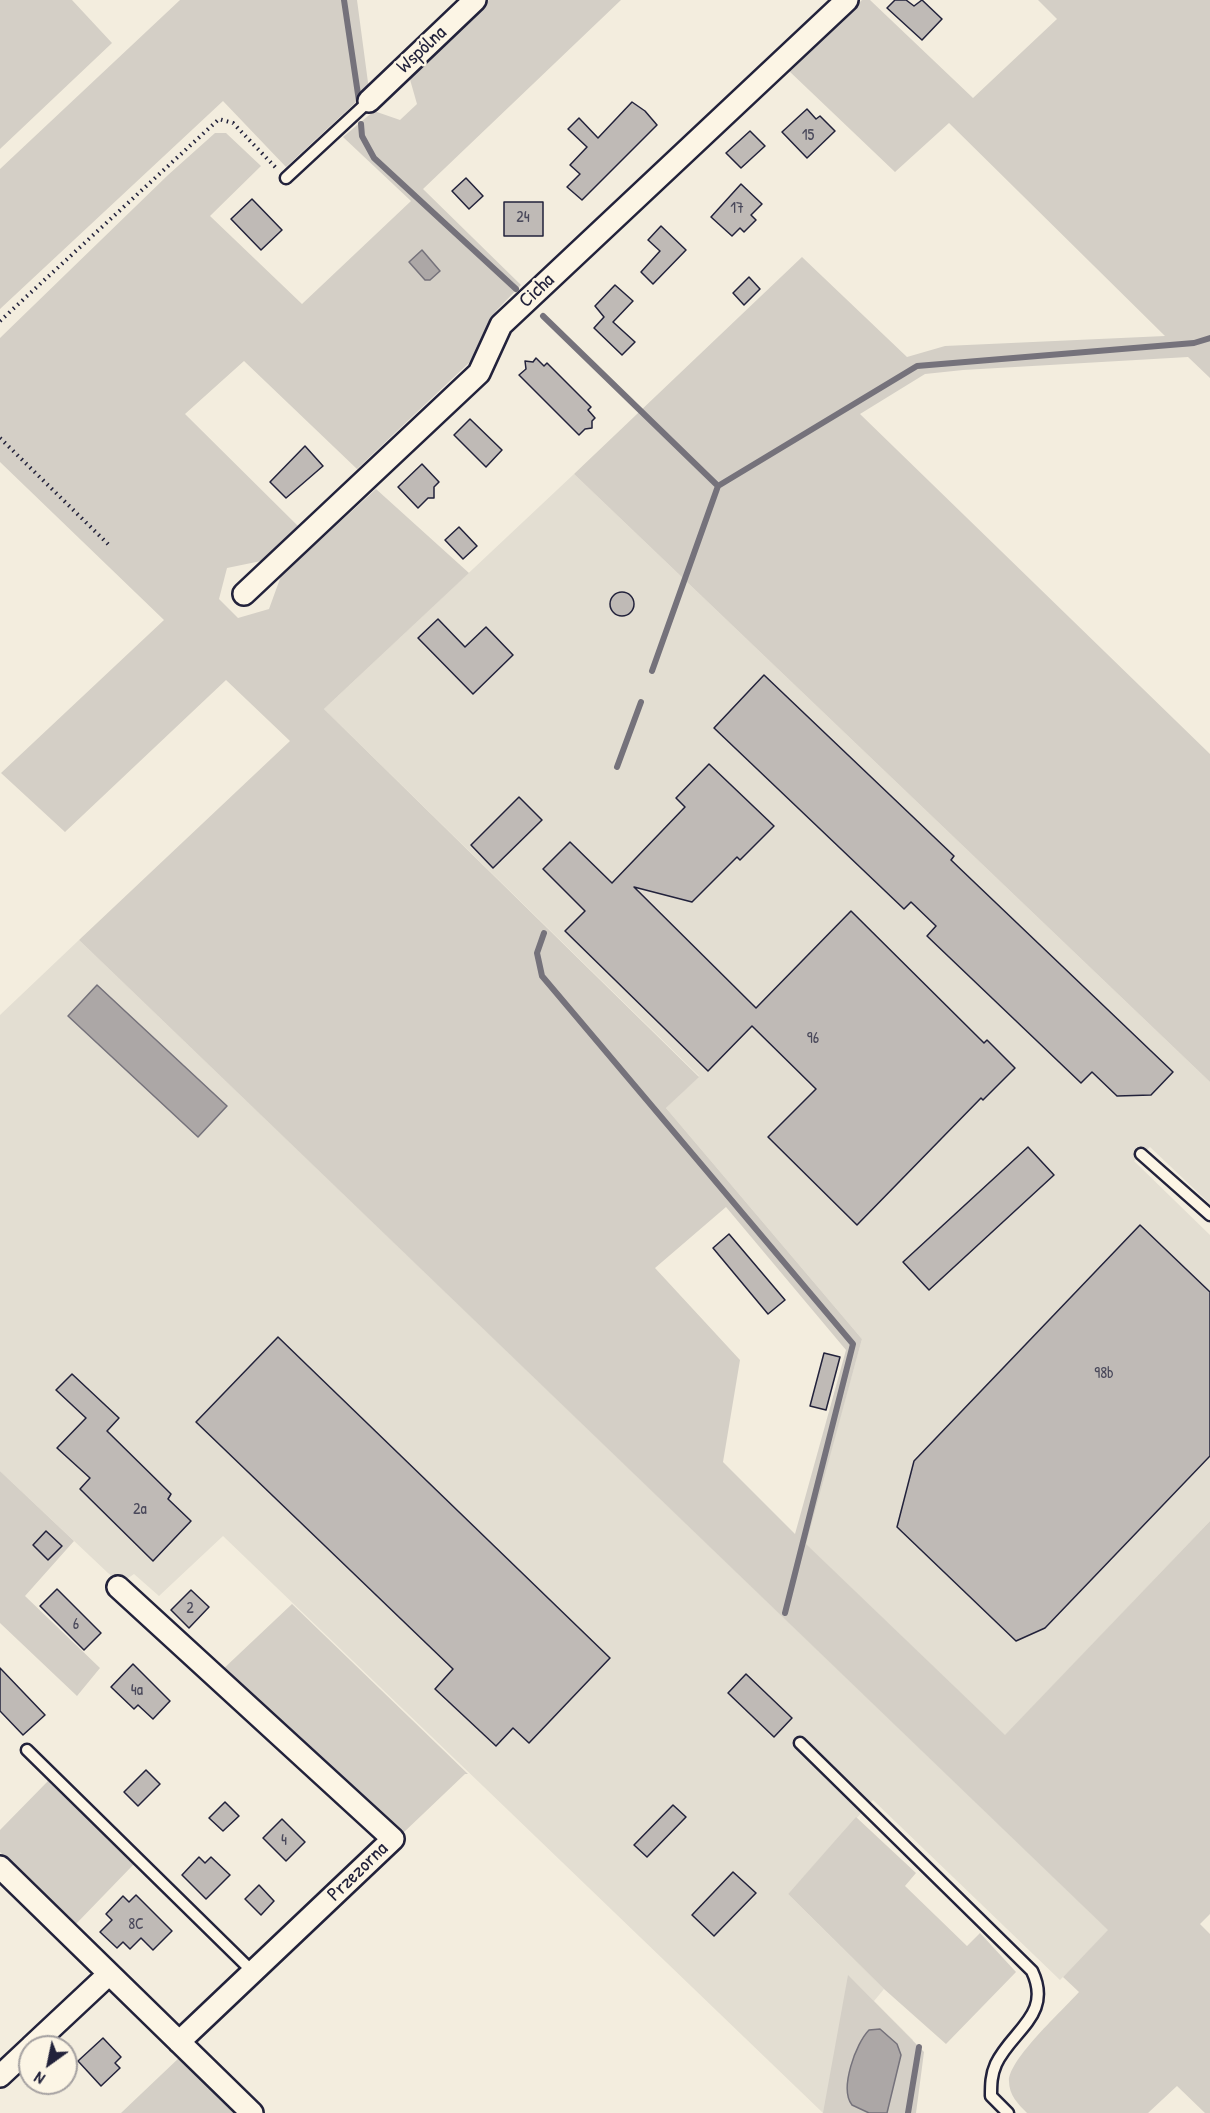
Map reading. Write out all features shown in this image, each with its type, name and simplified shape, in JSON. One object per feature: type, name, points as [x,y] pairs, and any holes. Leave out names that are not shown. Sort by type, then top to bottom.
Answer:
[{"type":"street","name":"Wspólna","points":[[369,101],[475,0]]},
{"type":"street","name":"Cicha","points":[[244,594],[479,373],[501,325],[847,0]]},
{"type":"street","name":"Przezorna","points":[[118,1587],[393,1839],[179,2042]]},
{"type":"street","points":[[0,1867],[252,2113]]},
{"type":"street","points":[[43,2035],[109,1974]]},
{"type":"street","points":[[0,2076],[18,2059]]},
{"type":"lane","points":[[286,178],[369,101]]},
{"type":"lane","points":[[1142,1154],[1210,1215]]},
{"type":"lane","points":[[800,1743],[1032,1971],[1037,1982],[1038,2002],[1031,2017],[996,2062],[991,2076],[992,2096],[1008,2113]]},
{"type":"lane","points":[[27,1750],[253,1972]]},
{"type":"path","points":[[0,321],[219,119],[232,123],[286,178]]},
{"type":"path","points":[[0,438],[109,545]]},
{"type":"shaded area","points":[[0,0],[72,0],[112,43],[0,149]]},
{"type":"shaded area","points":[[180,0],[357,0],[369,90],[286,167],[223,101],[0,309],[0,169]]},
{"type":"shaded area","points":[[489,0],[621,0],[423,189],[521,285],[496,311],[472,360],[357,469],[244,361],[185,414],[298,526],[261,561],[227,568],[219,599],[238,618],[269,609],[281,576],[376,489],[469,573],[324,709],[699,1077],[666,1108],[862,1339],[806,1544],[1005,1735],[1210,1521],[1210,1914],[1200,1924],[1210,1934],[1210,2113],[1205,2113],[1177,2086],[1148,2113],[1027,2113],[1024,2110],[1011,2091],[1009,2081],[1011,2072],[1027,2048],[1079,1992],[1063,1977],[1108,1930],[79,940],[290,741],[226,680],[65,832],[1,773],[164,620],[0,462],[0,338],[168,175],[215,133],[226,133],[261,166],[210,216],[302,304],[411,201],[343,137],[374,111],[400,120],[417,104],[409,76]],"holes":[[[726,1207],[846,1350],[795,1534],[723,1462],[740,1360],[655,1268]]]},
{"type":"shaded area","points":[[862,0],[870,0],[973,98],[1057,19],[1038,0],[1210,0],[1210,378],[1188,357],[963,370],[925,374],[860,414],[1210,754],[1210,1082],[574,474],[802,257],[907,357],[945,346],[1165,336],[949,123],[895,172],[788,70]]},
{"type":"shaded area","points":[[422,250],[440,271],[430,280],[425,280],[409,262]]},
{"type":"shaded area","points":[[574,474],[1210,1082],[1210,1204],[1150,1147],[1134,1161],[1210,1235],[1210,1521],[1005,1736],[805,1544],[862,1339],[666,1108],[699,1076],[324,709]]},
{"type":"shaded area","points":[[79,940],[1109,1930],[1060,1980],[873,1800],[788,1894],[884,1989],[874,2001],[913,2040],[903,2113],[823,2113],[223,1536],[159,1596],[134,1574],[121,1583],[108,1573],[0,1471],[0,1015]]},
{"type":"shaded area","points":[[97,985],[227,1106],[198,1137],[68,1016]]},
{"type":"shaded area","points":[[0,1471],[74,1541],[25,1596],[100,1668],[77,1696],[0,1623]]},
{"type":"shaded area","points":[[292,1604],[468,1774],[465,1774],[402,1834],[220,1672]]},
{"type":"shaded area","points":[[48,1781],[134,1864],[75,1925],[0,1852],[0,1830]]},
{"type":"shaded area","points":[[856,1817],[916,1873],[905,1886],[967,1946],[980,1933],[1016,1972],[946,2044],[884,1989],[788,1894]]},
{"type":"shaded area","points":[[848,1975],[924,2052],[916,2113],[823,2113]]},
{"type":"shaded area","points":[[880,2029],[897,2044],[901,2055],[887,2113],[869,2113],[852,2105],[848,2098],[848,2078],[854,2055],[864,2036],[869,2030]]},
{"type":"shaded area","points":[[181,2056],[239,2113],[121,2113]]},
{"type":"building","points":[[895,0],[906,0],[914,6],[922,0],[942,19],[922,40],[887,8]]},
{"type":"building","points":[[632,102],[645,111],[657,125],[582,200],[567,187],[580,174],[570,165],[587,147],[568,129],[579,118],[598,138]]},
{"type":"building","points":[[807,109],[816,119],[820,116],[835,131],[807,158],[782,132]]},
{"type":"building","points":[[750,131],[765,146],[741,168],[726,153]]},
{"type":"building","points":[[466,178],[483,196],[469,209],[452,191]]},
{"type":"building","points":[[741,184],[762,204],[751,215],[756,220],[744,232],[740,228],[732,236],[711,217]]},
{"type":"building","points":[[252,199],[282,230],[261,250],[231,219]]},
{"type":"building","points":[[504,202],[543,202],[543,236],[504,236]]},
{"type":"building","points":[[661,226],[686,250],[653,284],[641,272],[660,251],[648,240]]},
{"type":"building","points":[[749,277],[760,289],[744,305],[733,293]]},
{"type":"building","points":[[615,285],[633,301],[613,322],[635,342],[622,355],[594,328],[604,317],[595,306]]},
{"type":"building","points":[[536,358],[544,366],[547,363],[591,407],[588,410],[595,418],[592,421],[592,428],[585,429],[579,435],[519,375],[526,369],[525,361],[533,362]]},
{"type":"building","points":[[470,419],[502,450],[486,467],[454,435]]},
{"type":"building","points":[[305,446],[323,466],[286,498],[270,482]]},
{"type":"building","points":[[422,464],[439,482],[434,487],[434,498],[428,498],[418,508],[398,487]]},
{"type":"building","points":[[459,527],[477,546],[463,559],[445,540]]},
{"type":"building","points":[[622,592],[631,595],[634,604],[631,613],[622,616],[613,613],[610,604],[613,595]]},
{"type":"building","points":[[438,619],[465,647],[486,627],[513,655],[473,694],[418,638]]},
{"type":"building","points":[[764,675],[954,856],[951,860],[1173,1072],[1151,1095],[1117,1096],[1092,1072],[1081,1083],[927,936],[936,926],[911,902],[904,909],[714,728]]},
{"type":"building","points":[[709,764],[774,826],[740,860],[737,857],[692,902],[634,887],[756,1008],[851,911],[984,1043],[987,1040],[1015,1068],[983,1100],[981,1098],[857,1225],[768,1137],[816,1089],[752,1026],[708,1071],[565,931],[585,911],[543,869],[570,842],[612,883],[685,807],[676,798]]},
{"type":"building","points":[[519,797],[542,820],[493,868],[471,845]]},
{"type":"building","points":[[1028,1147],[1054,1175],[929,1290],[903,1262]]},
{"type":"building","points":[[1140,1225],[1210,1292],[1210,1456],[1045,1628],[1016,1641],[897,1527],[914,1461]]},
{"type":"building","points":[[729,1234],[785,1300],[768,1314],[713,1248]]},
{"type":"building","points":[[278,1337],[610,1658],[529,1743],[513,1728],[496,1746],[435,1689],[453,1669],[196,1422]]},
{"type":"building","points":[[824,1353],[840,1357],[826,1410],[810,1406]]},
{"type":"building","points":[[72,1374],[119,1418],[107,1431],[171,1494],[168,1499],[191,1521],[153,1561],[80,1489],[90,1478],[57,1448],[86,1418],[56,1390]]},
{"type":"building","points":[[46,1531],[62,1546],[48,1560],[33,1545]]},
{"type":"building","points":[[57,1589],[101,1633],[84,1650],[40,1606]]},
{"type":"building","points":[[191,1590],[209,1607],[189,1628],[171,1610]]},
{"type":"building","points":[[133,1664],[170,1701],[153,1719],[138,1705],[134,1709],[111,1687]]},
{"type":"building","points":[[0,1668],[45,1715],[23,1735],[0,1711]]},
{"type":"building","points":[[746,1674],[792,1718],[774,1737],[728,1693]]},
{"type":"building","points":[[146,1770],[160,1784],[138,1806],[124,1792]]},
{"type":"building","points":[[225,1802],[239,1816],[223,1831],[209,1818]]},
{"type":"building","points":[[673,1805],[686,1817],[647,1857],[634,1845]]},
{"type":"building","points":[[282,1819],[305,1842],[286,1861],[263,1838]]},
{"type":"building","points":[[199,1857],[205,1863],[211,1857],[230,1875],[206,1899],[182,1875]]},
{"type":"building","points":[[733,1872],[756,1893],[714,1936],[692,1915]]},
{"type":"building","points":[[259,1885],[274,1901],[261,1915],[245,1899]]},
{"type":"building","points":[[136,1895],[172,1931],[153,1950],[141,1938],[130,1949],[123,1942],[117,1948],[100,1932],[112,1920],[106,1914],[123,1896],[129,1902]]},
{"type":"building","points":[[103,2038],[121,2057],[115,2063],[120,2068],[101,2086],[78,2061]]},
{"type":"waterway","points":[[344,0],[359,101]]},
{"type":"waterway","points":[[361,124],[362,136],[374,158],[516,289]]},
{"type":"waterway","points":[[543,316],[718,486]]},
{"type":"waterway","points":[[652,671],[718,486],[917,366],[1194,343],[1210,338]]},
{"type":"waterway","points":[[617,767],[641,702]]},
{"type":"waterway","points":[[544,933],[537,953],[542,976],[853,1344],[785,1613]]},
{"type":"waterway","points":[[908,2113],[919,2047]]}]
